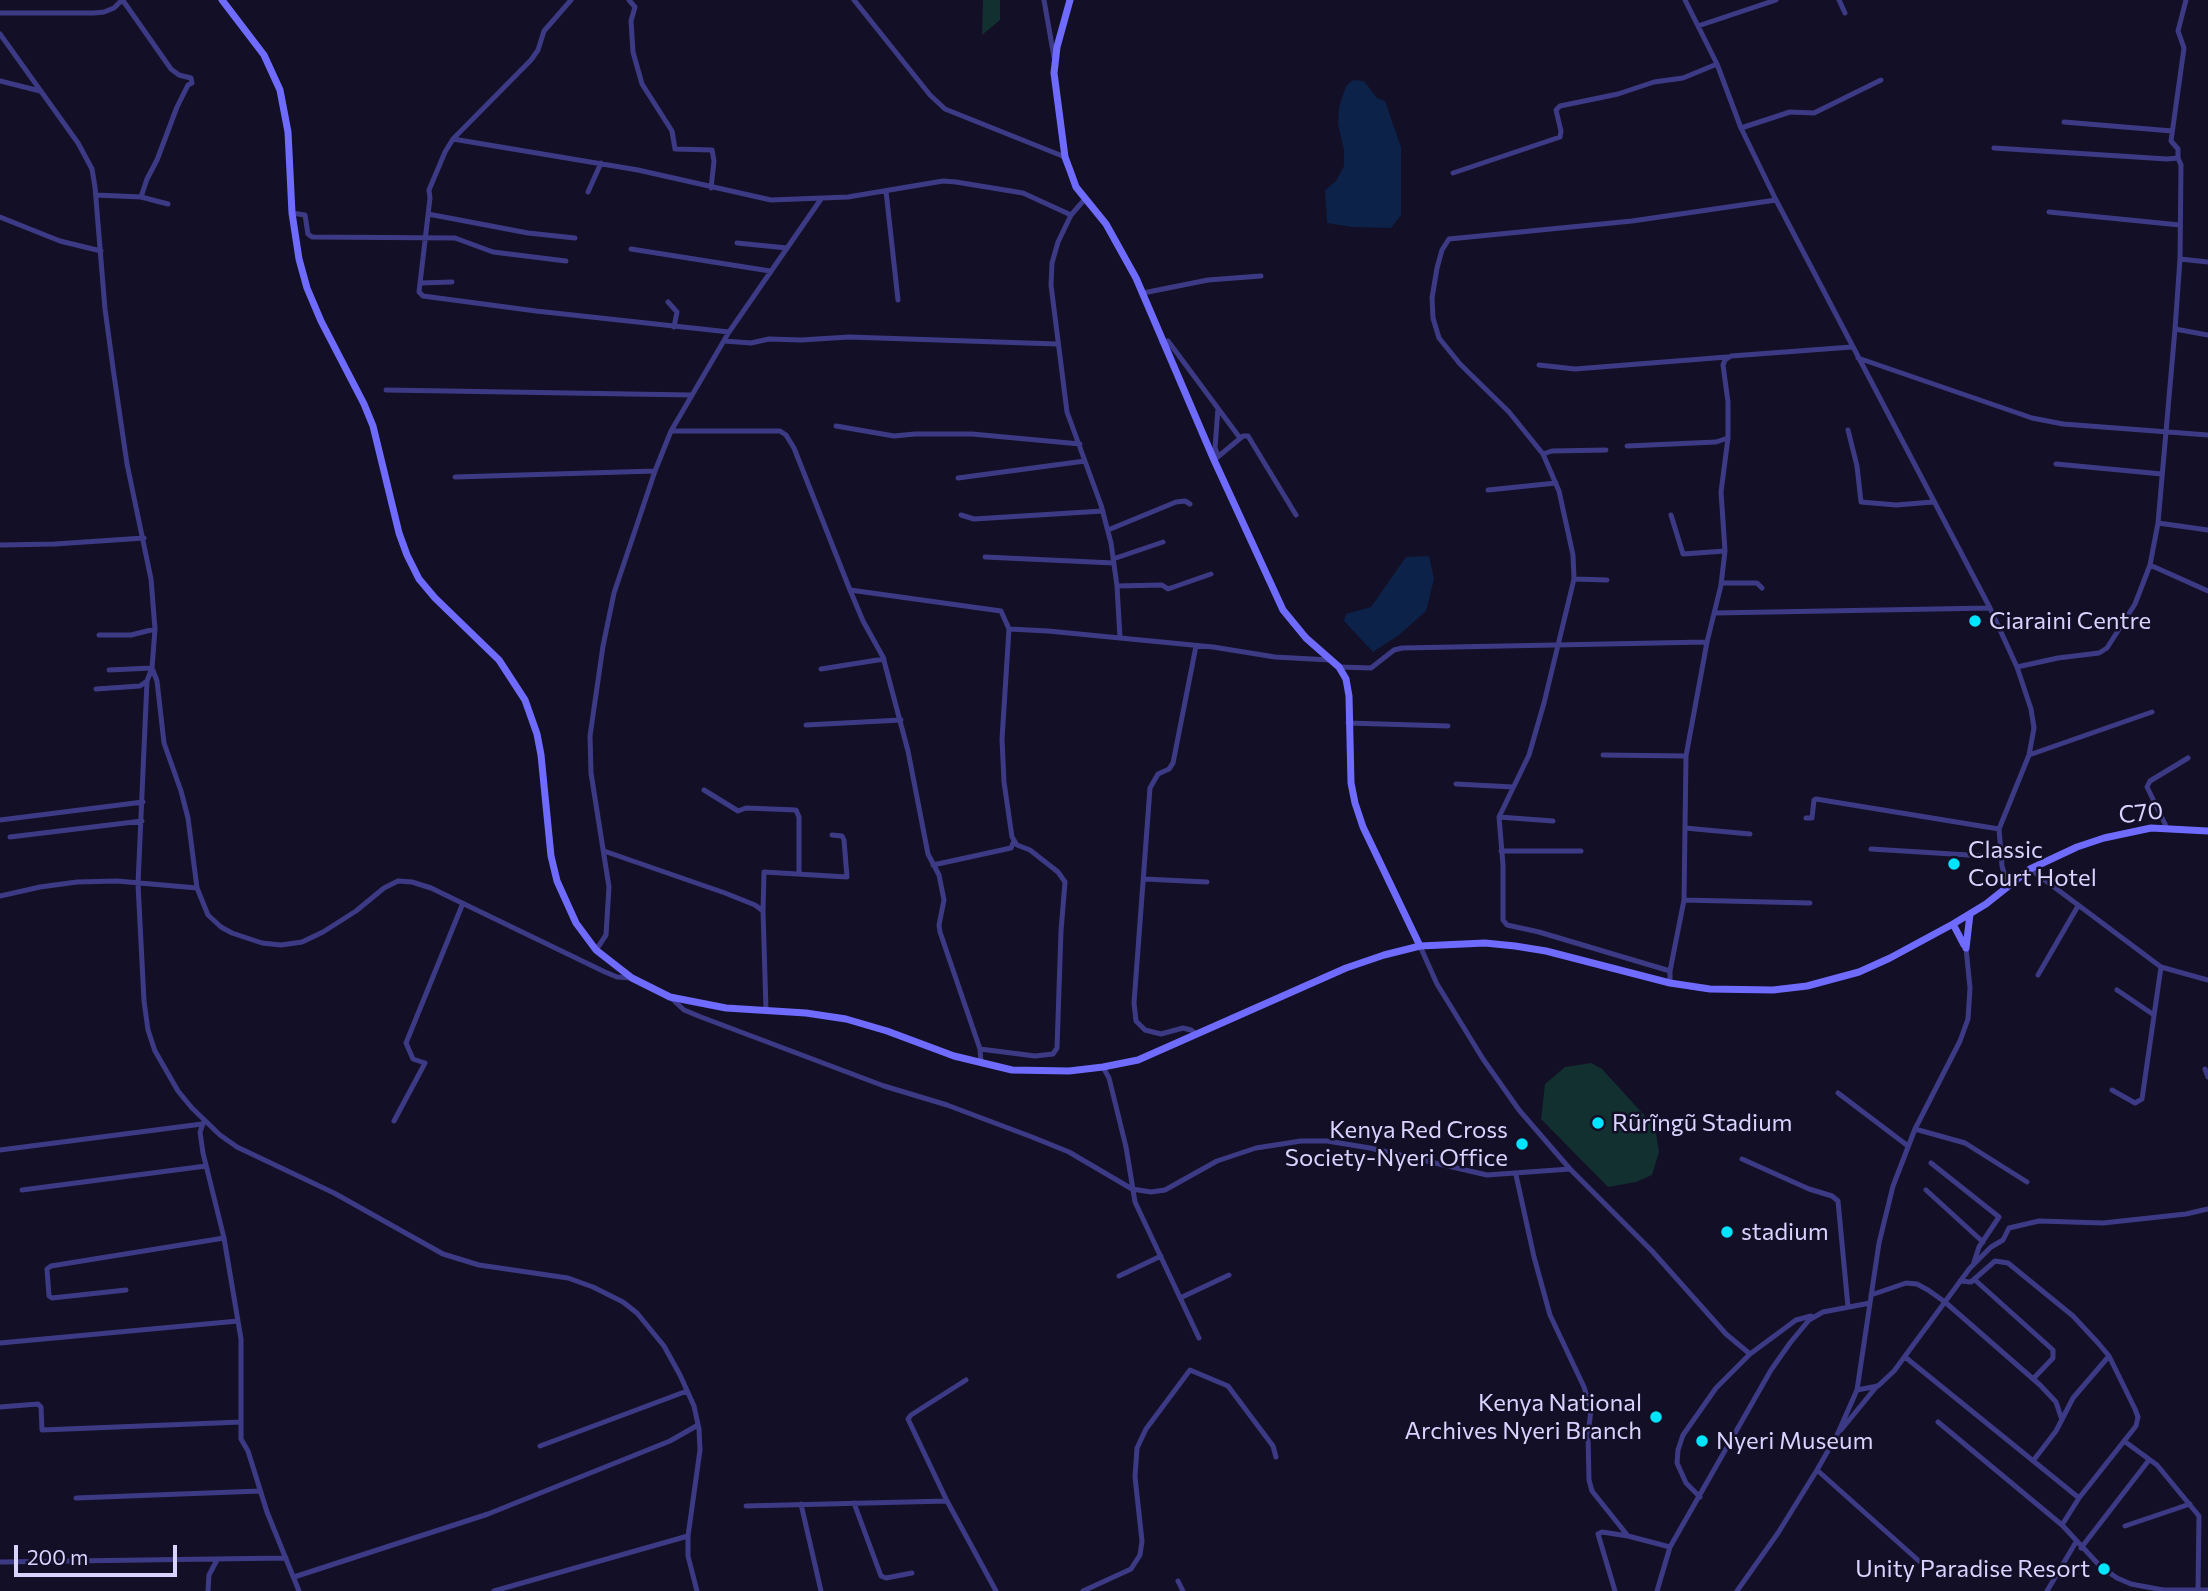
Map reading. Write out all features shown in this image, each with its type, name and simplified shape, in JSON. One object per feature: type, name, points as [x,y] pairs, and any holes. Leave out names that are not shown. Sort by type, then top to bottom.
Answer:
[{"type":"main road","name":"C70","points":[[222,0],[264,55],[280,90],[288,132],[292,213],[299,259],[307,288],[373,426],[399,533],[407,555],[419,579],[499,660],[525,700],[541,754],[551,856],[557,881],[576,923],[596,950],[632,978],[670,997],[702,1005],[806,1013],[846,1019],[981,1063],[1024,1071],[1103,1068],[1138,1060],[1346,968],[1420,946],[1485,943],[1515,946],[1546,951],[1670,984],[1710,989],[1760,990],[1807,986],[1859,972],[1953,925],[2030,869],[2057,855],[2104,838],[2151,828],[2208,831]]},
{"type":"main road","points":[[1070,0],[1055,60],[1065,157],[1076,187],[1106,224],[1143,293],[1162,342],[1283,610],[1306,638],[1339,667],[1346,679],[1349,696],[1351,783],[1355,803],[1363,827],[1420,946]]},
{"type":"main road","points":[[1966,948],[1970,914]]},
{"type":"main road","points":[[1953,925],[1966,948]]},
{"type":"street","points":[[571,0],[544,31],[538,50],[531,60],[453,139],[430,183],[419,292],[423,296],[729,332]]},
{"type":"street","points":[[629,0],[635,7],[631,22],[633,52],[642,84],[672,131],[675,149],[712,150],[714,161],[711,188]]},
{"type":"street","points":[[854,0],[929,95],[945,109],[1065,157]]},
{"type":"street","points":[[1044,0],[1055,60]]},
{"type":"street","points":[[1685,0],[1717,64],[1741,128],[1776,201],[1990,608],[2017,667],[2031,709],[2034,728],[2029,755],[1999,829],[2001,857],[2008,887]]},
{"type":"street","points":[[1698,26],[1776,0]]},
{"type":"street","points":[[1839,0],[1845,13]]},
{"type":"street","points":[[2017,667],[2057,658],[2099,653],[2108,648],[2134,604],[2150,565],[2158,523],[2180,259],[2181,165],[2178,149],[2171,141],[2184,48],[2178,31],[2186,0]]},
{"type":"street","points":[[0,13],[94,13],[114,8],[124,2],[170,69],[191,78],[192,83],[188,85],[177,107],[141,197]]},
{"type":"street","points":[[0,34],[85,154],[92,169],[105,309],[121,426],[151,579],[155,629],[152,668],[147,681],[138,884],[143,990],[148,1030],[165,1071],[203,1123],[237,1147],[334,1193],[443,1254],[478,1265],[568,1278],[593,1287],[637,1312],[664,1346],[694,1406],[698,1425],[698,1472],[688,1536],[688,1556],[697,1591]]},
{"type":"street","points":[[1453,173],[1560,137],[1556,110],[1560,106],[1683,78],[1717,64]]},
{"type":"street","points":[[1741,128],[1790,112],[1814,113],[1881,80]]},
{"type":"street","points":[[0,81],[40,91]]},
{"type":"street","points":[[2064,122],[2172,131]]},
{"type":"street","points":[[453,139],[601,163],[771,200],[865,195],[943,181],[1023,193],[1072,215]]},
{"type":"street","points":[[1994,148],[2153,159],[2178,158]]},
{"type":"street","points":[[588,192],[601,163]]},
{"type":"street","points":[[886,191],[898,300]]},
{"type":"street","points":[[96,195],[141,197],[168,204]]},
{"type":"street","points":[[596,950],[606,935],[608,925],[608,887],[590,759],[593,706],[614,593],[671,432],[729,332],[821,199]]},
{"type":"street","points":[[1085,199],[1072,215],[1058,242],[1052,263],[1051,285],[1067,412],[1108,530],[1117,586],[1120,638]]},
{"type":"street","points":[[1670,971],[1507,925],[1503,915],[1499,817],[1532,745],[1574,579],[1573,555],[1556,483],[1543,454],[1509,412],[1460,364],[1439,338],[1433,318],[1432,298],[1442,250],[1449,239],[1632,221],[1776,201]]},
{"type":"street","points":[[2049,212],[2180,225]]},
{"type":"street","points":[[292,213],[305,215],[308,234],[312,237],[455,238],[493,251],[566,261]]},
{"type":"street","points":[[428,214],[528,233],[575,238]]},
{"type":"street","points":[[0,217],[60,242],[101,251]]},
{"type":"street","points":[[737,243],[787,248]]},
{"type":"street","points":[[631,249],[770,271]]},
{"type":"street","points":[[2180,259],[2208,262]]},
{"type":"street","points":[[1143,293],[1208,280],[1261,276]]},
{"type":"street","points":[[419,283],[452,282]]},
{"type":"street","points":[[668,302],[677,312],[674,327]]},
{"type":"street","points":[[2175,329],[2208,335]]},
{"type":"street","points":[[724,341],[751,343],[769,339],[849,337],[1057,344]]},
{"type":"street","points":[[1162,342],[1168,341],[1240,438]]},
{"type":"street","points":[[1539,365],[1575,369],[1852,346]]},
{"type":"street","points":[[1670,984],[1670,971],[1684,900],[1686,757],[1726,551],[1721,492],[1728,438],[1728,402],[1723,365],[1727,357]]},
{"type":"street","points":[[1858,358],[2032,418],[2063,424],[2208,435]]},
{"type":"street","points":[[386,390],[691,395]]},
{"type":"street","points":[[1216,458],[1218,408]]},
{"type":"street","points":[[836,426],[894,436],[972,434],[1080,444]]},
{"type":"street","points":[[1848,430],[1857,466],[1861,502],[1896,506],[1933,502]]},
{"type":"street","points":[[671,432],[780,431],[794,448],[850,590],[884,660],[901,720],[928,853],[939,875],[944,900],[940,932],[980,1049],[981,1063]]},
{"type":"street","points":[[1216,458],[1240,438],[1248,436],[1296,515]]},
{"type":"street","points":[[1627,446],[1716,442],[1728,438]]},
{"type":"street","points":[[1543,454],[1552,451],[1606,450]]},
{"type":"street","points":[[958,478],[1085,461]]},
{"type":"street","points":[[2056,464],[2162,474]]},
{"type":"street","points":[[455,477],[655,471]]},
{"type":"street","points":[[1488,490],[1556,483]]},
{"type":"street","points":[[1108,530],[1181,500],[1190,504]]},
{"type":"street","points":[[961,515],[974,519],[1103,511]]},
{"type":"street","points":[[1671,515],[1683,554],[1726,551]]},
{"type":"street","points":[[2158,523],[2208,530]]},
{"type":"street","points":[[0,545],[144,538]]},
{"type":"street","points":[[985,557],[1113,561],[1163,542]]},
{"type":"street","points":[[2150,565],[2208,591]]},
{"type":"street","points":[[1117,586],[1162,585],[1168,589],[1211,574]]},
{"type":"street","points":[[1574,579],[1607,580]]},
{"type":"street","points":[[1721,583],[1757,583],[1762,588]]},
{"type":"street","points":[[850,590],[1001,611],[1009,629],[1002,739],[1004,782],[1014,841],[1058,872],[1065,882],[1057,1048],[1053,1054],[1035,1056],[980,1049]]},
{"type":"street","points":[[1715,613],[1990,608]]},
{"type":"street","points":[[99,635],[131,635],[155,629]]},
{"type":"street","points":[[1009,629],[1120,638],[1275,657],[1330,660]]},
{"type":"street","points":[[1339,667],[1371,668],[1394,650],[1402,648],[1707,642]]},
{"type":"street","points":[[1196,646],[1173,763],[1169,769],[1158,774],[1150,788],[1134,1003],[1136,1021],[1145,1030],[1154,1034],[1183,1028],[1196,1034]]},
{"type":"street","points":[[821,669],[884,660]]},
{"type":"street","points":[[110,670],[152,668]]},
{"type":"street","points":[[152,668],[164,743],[188,818],[197,888],[208,915],[221,927],[248,939],[281,945],[302,942],[356,911],[384,888],[398,881],[412,881],[605,972],[617,977],[632,978]]},
{"type":"street","points":[[96,689],[140,686],[147,681]]},
{"type":"street","points":[[2029,755],[2152,712]]},
{"type":"street","points":[[806,725],[901,720]]},
{"type":"street","points":[[1348,723],[1448,726]]},
{"type":"street","points":[[1602,755],[1686,757]]},
{"type":"street","points":[[2167,828],[2147,787],[2150,781],[2188,758]]},
{"type":"street","points":[[1456,784],[1513,787]]},
{"type":"street","points":[[704,790],[738,811],[746,808],[796,810],[799,817],[799,874]]},
{"type":"street","points":[[1806,818],[1812,818],[1816,799],[1999,829]]},
{"type":"street","points":[[0,820],[143,802]]},
{"type":"street","points":[[1499,817],[1553,821]]},
{"type":"street","points":[[10,837],[142,821]]},
{"type":"street","points":[[1685,828],[1750,834]]},
{"type":"street","points":[[766,1010],[764,872],[847,877],[844,840],[842,836],[832,835]]},
{"type":"street","points":[[933,865],[1011,848],[1014,841]]},
{"type":"street","points":[[1871,849],[2001,857]]},
{"type":"street","points":[[1501,850],[1581,851]]},
{"type":"street","points":[[604,851],[725,893],[764,911]]},
{"type":"street","points":[[2030,869],[2161,967],[2208,980]]},
{"type":"street","points":[[1144,879],[1207,882]]},
{"type":"street","points":[[0,896],[77,882],[117,881],[197,888]]},
{"type":"street","points":[[1684,900],[1810,903]]},
{"type":"street","points":[[394,1121],[425,1063],[413,1059],[407,1043],[463,903]]},
{"type":"street","points":[[2038,975],[2078,906]]},
{"type":"street","points":[[1420,946],[1437,984],[1483,1059],[1519,1110],[1570,1169],[1634,1233],[1726,1334],[1750,1354]]},
{"type":"street","points":[[1746,1591],[1738,1589],[1778,1533],[1817,1470],[1837,1435],[1857,1390],[1885,1215],[1899,1168],[1968,1019],[1970,988],[1966,948]]},
{"type":"street","points":[[2112,1090],[2135,1103],[2142,1099],[2161,967]]},
{"type":"street","points":[[2117,990],[2154,1016]]},
{"type":"street","points":[[670,997],[684,1010],[701,1017],[884,1086],[947,1105],[1069,1152],[1132,1189],[1151,1192],[1165,1190],[1228,1157],[1256,1148],[1301,1141],[1327,1141],[1370,1148],[1477,1174],[1516,1175],[1570,1169]]},
{"type":"street","points":[[1103,1068],[1109,1079],[1126,1147],[1135,1202],[1199,1338]]},
{"type":"street","points":[[2205,1069],[2208,1077]]},
{"type":"street","points":[[1838,1093],[1908,1146]]},
{"type":"street","points":[[0,1150],[203,1123]]},
{"type":"street","points":[[203,1123],[200,1136],[224,1238],[241,1339],[242,1439],[299,1591]]},
{"type":"street","points":[[1915,1129],[1965,1143],[2027,1182]]},
{"type":"street","points":[[1742,1159],[1838,1200],[1848,1307]]},
{"type":"street","points":[[1931,1163],[1999,1217],[1979,1247],[1973,1265]]},
{"type":"street","points":[[22,1190],[206,1166]]},
{"type":"street","points":[[1516,1175],[1550,1315],[1584,1387],[1591,1410],[1588,1434],[1589,1480],[1592,1491],[1628,1536]]},
{"type":"street","points":[[1926,1190],[1983,1242]]},
{"type":"street","points":[[1837,1435],[1894,1371],[1973,1265],[2003,1240],[2009,1228],[2039,1221],[2104,1223],[2208,1209]]},
{"type":"street","points":[[126,1290],[52,1298],[49,1296],[47,1269],[49,1266],[224,1238]]},
{"type":"street","points":[[1119,1276],[1161,1256]]},
{"type":"street","points":[[1960,1281],[1968,1283],[1975,1280],[1991,1263],[2005,1261],[2073,1316],[2109,1356],[2138,1414],[2136,1426],[2079,1498],[2062,1525]]},
{"type":"street","points":[[1180,1298],[1229,1275]]},
{"type":"street","points":[[1975,1280],[2053,1350],[2053,1358],[2033,1379]]},
{"type":"street","points":[[1871,1295],[1898,1284],[1912,1283],[1945,1301],[2056,1402],[2062,1420]]},
{"type":"street","points":[[1700,1497],[1686,1483],[1677,1463],[1678,1451],[1683,1435],[1716,1388],[1750,1354],[1796,1320],[1870,1303]]},
{"type":"street","points":[[1657,1591],[1670,1547],[1771,1370],[1799,1330],[1823,1312]]},
{"type":"street","points":[[0,1343],[238,1321]]},
{"type":"street","points":[[2033,1461],[2062,1420],[2071,1402],[2109,1356]]},
{"type":"street","points":[[1905,1357],[2079,1498]]},
{"type":"street","points":[[1083,1591],[1131,1569],[1140,1555],[1142,1541],[1135,1477],[1137,1448],[1146,1429],[1190,1370],[1228,1386],[1273,1446],[1276,1457]]},
{"type":"street","points":[[965,1380],[908,1419],[947,1501],[996,1591]]},
{"type":"street","points":[[1857,1390],[1878,1386]]},
{"type":"street","points":[[540,1446],[687,1391]]},
{"type":"street","points":[[2056,1402],[2071,1402]]},
{"type":"street","points":[[0,1407],[38,1404],[41,1407],[42,1430],[241,1422]]},
{"type":"street","points":[[1938,1422],[2062,1525],[2100,1566],[2131,1584],[2154,1589],[2208,1590]]},
{"type":"street","points":[[294,1577],[488,1514],[670,1441],[698,1425]]},
{"type":"street","points":[[2124,1441],[2157,1465],[2200,1520],[2198,1591]]},
{"type":"street","points":[[2081,1548],[2149,1460]]},
{"type":"street","points":[[1817,1470],[1919,1561]]},
{"type":"street","points":[[76,1498],[260,1491]]},
{"type":"street","points":[[746,1506],[947,1501]]},
{"type":"street","points":[[854,1503],[881,1576],[886,1578],[912,1573]]},
{"type":"street","points":[[801,1504],[821,1591]]},
{"type":"street","points":[[2125,1526],[2190,1504]]},
{"type":"street","points":[[1615,1591],[1597,1534],[1602,1532],[1628,1536],[1670,1547]]},
{"type":"street","points":[[494,1591],[688,1536]]},
{"type":"street","points":[[2047,1591],[2076,1542]]},
{"type":"street","points":[[0,1562],[286,1558]]},
{"type":"street","points":[[208,1591],[209,1575],[217,1560]]},
{"type":"street","points":[[1178,1581],[1183,1591]]},
{"type":"green space","points":[[983,0],[1000,0],[1000,20],[982,35]]},
{"type":"green space","name":"Rũrĩngũ Stadium","points":[[1591,1063],[1602,1069],[1655,1127],[1659,1152],[1652,1175],[1636,1182],[1608,1187],[1541,1119],[1545,1084],[1565,1067]]},
{"type":"water","points":[[1353,80],[1364,81],[1377,98],[1385,101],[1401,147],[1401,215],[1391,228],[1327,223],[1325,190],[1336,181],[1344,166],[1344,150],[1338,124],[1339,107],[1346,86]]},
{"type":"water","points":[[1429,556],[1434,579],[1426,611],[1399,635],[1373,652],[1344,621],[1346,614],[1371,607],[1406,557]]},
{"type":"place","name":"Ciaraini Centre","points":[[1975,621]]},
{"type":"place","name":"Classic Court Hotel","points":[[1954,864]]},
{"type":"place","name":"Rũrĩngũ Stadium","points":[[1598,1123]]},
{"type":"place","name":"Kenya Red Cross Society-Nyeri Office","points":[[1522,1144]]},
{"type":"place","name":"stadium","points":[[1727,1232]]},
{"type":"place","name":"Kenya National Archives Nyeri Branch","points":[[1656,1417]]},
{"type":"place","name":"Nyeri Museum","points":[[1702,1441]]},
{"type":"place","name":"Unity Paradise Resort","points":[[2104,1569]]}]
